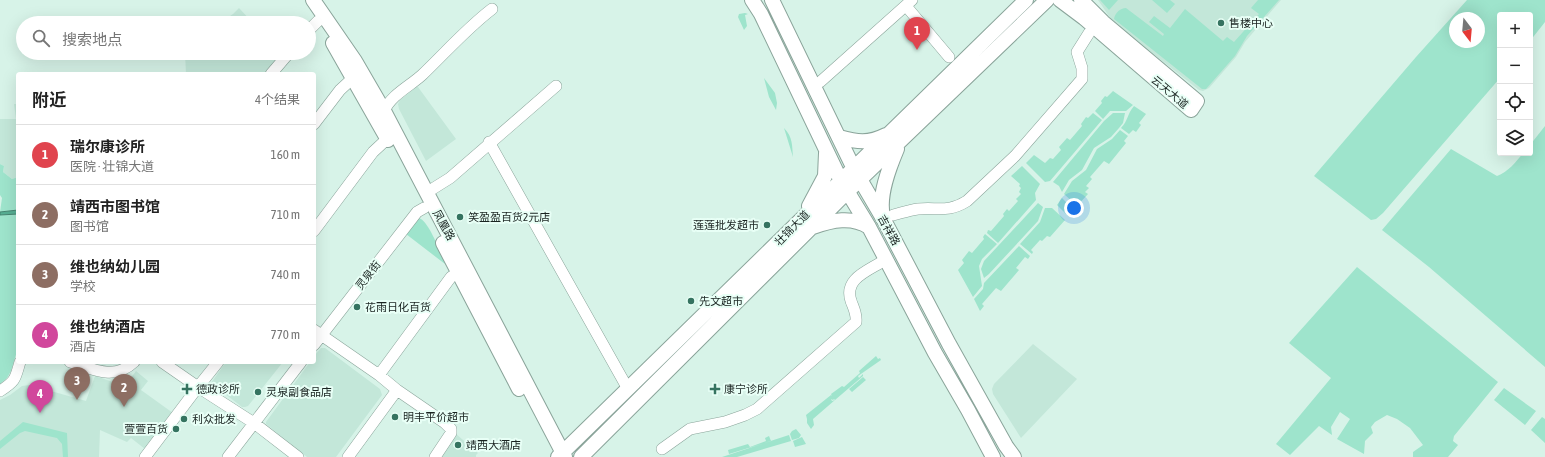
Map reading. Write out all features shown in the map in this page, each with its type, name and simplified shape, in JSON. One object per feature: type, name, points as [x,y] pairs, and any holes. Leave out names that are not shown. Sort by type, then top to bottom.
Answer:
[{"type":"main road","name":"凤凰路","points":[[303,0],[310,16]]},
{"type":"main road","name":"凤凰路","points":[[313,0],[355,61],[384,111],[426,193],[462,258],[560,456]]},
{"type":"main road","name":"吉祥路","points":[[752,0],[761,14],[845,186],[869,227],[935,353],[993,457]]},
{"type":"main road","name":"吉祥路","points":[[772,0],[857,175],[889,218],[950,344],[1006,446],[1014,457]]},
{"type":"main road","name":"壮锦大道","points":[[896,137],[1026,0]]},
{"type":"main road","name":"壮锦大道","points":[[560,456],[628,389],[896,137],[1047,0]]},
{"type":"main road","name":"云天大道","points":[[1060,0],[1084,18],[1191,110],[1197,101],[1103,22],[1081,0]]},
{"type":"main road","name":"凤凰路","points":[[316,25],[323,27],[353,78],[442,241],[544,434],[560,456]]},
{"type":"main road","points":[[839,137],[855,141],[870,141],[896,137],[882,194],[882,210],[889,218]]},
{"type":"main road","points":[[826,149],[827,158],[825,176],[806,223],[856,220],[869,227]]},
{"type":"main road","name":"壮锦大道","points":[[581,457],[806,223]]},
{"type":"street","points":[[820,82],[909,3],[949,57]]},
{"type":"street","points":[[384,111],[386,105],[392,99],[421,76],[492,9]]},
{"type":"street","points":[[889,218],[918,209],[939,210],[951,208],[960,206],[967,201],[1015,156],[1082,79],[1082,68],[1076,52],[1089,33]]},
{"type":"street","points":[[274,72],[283,60]]},
{"type":"street","points":[[316,121],[340,90],[353,78]]},
{"type":"street","points":[[426,193],[450,178],[489,142],[556,86]]},
{"type":"street","points":[[316,228],[373,152],[387,139]]},
{"type":"street","points":[[489,142],[628,389]]},
{"type":"street","name":"灵泉街","points":[[318,332],[417,212],[424,208]]},
{"type":"street","points":[[662,449],[690,429],[730,421],[757,409],[856,322],[857,316],[848,293],[850,287],[853,281],[880,263]]},
{"type":"street","points":[[379,375],[451,277],[458,273]]},
{"type":"street","points":[[318,332],[445,423],[451,429],[451,433],[435,457]]},
{"type":"street","points":[[0,391],[10,385],[15,379],[19,364]]},
{"type":"street","points":[[76,364],[90,369],[110,372],[123,370],[131,364]]},
{"type":"street","points":[[165,364],[192,384],[254,423],[298,457]]},
{"type":"street","points":[[145,457],[216,364]]},
{"type":"street","points":[[228,457],[299,364]]},
{"type":"street","points":[[351,456],[397,390]]},
{"type":"shaded area","points":[[1098,0],[1281,0],[1245,42],[1236,57],[1209,88],[1203,91],[1199,90],[1113,22]]},
{"type":"shaded area","points":[[1100,0],[1118,0],[1109,10]]},
{"type":"shaded area","points":[[1152,0],[1170,0],[1175,4],[1167,13]]},
{"type":"shaded area","points":[[1258,0],[1279,0],[1247,36],[1235,56],[1206,89],[1202,89],[1114,19],[1118,11],[1126,8],[1163,36],[1164,34],[1149,22],[1154,16],[1170,28],[1185,9],[1223,41],[1227,37],[1234,42],[1259,14],[1251,8]]},
{"type":"shaded area","points":[[1467,0],[1545,0],[1545,22],[1533,37],[1533,12],[1497,12],[1497,81],[1383,213],[1376,219],[1371,220],[1314,176],[1449,20],[1449,48],[1485,48],[1485,12],[1456,12]]},
{"type":"shaded area","points":[[239,8],[246,16],[230,16]]},
{"type":"shaded area","points":[[739,14],[748,14],[745,15],[747,26],[744,30],[738,17]]},
{"type":"shaded area","points":[[185,60],[278,60],[269,72],[186,72]]},
{"type":"shaded area","points":[[764,78],[775,93],[777,103],[776,110],[769,97]]},
{"type":"shaded area","points":[[418,87],[456,139],[426,161],[399,109],[398,104],[400,100]]},
{"type":"shaded area","points":[[1113,91],[1133,105],[1126,111],[1110,111],[1103,119],[1095,111],[1102,103],[1101,101],[1105,96],[1107,97]]},
{"type":"shaded area","points":[[14,104],[16,104],[16,119]]},
{"type":"shaded area","points":[[1134,106],[1146,114],[1139,123],[1141,125],[1136,132],[1133,130],[1129,134],[1121,128]]},
{"type":"shaded area","points":[[1093,113],[1102,120],[1050,181],[1045,182],[1026,163],[1034,155],[1045,163],[1050,158],[1053,159],[1061,150],[1059,147],[1067,138],[1070,140],[1082,126],[1081,124],[1086,117],[1088,118]]},
{"type":"shaded area","points":[[1113,113],[1125,113],[1123,123],[1111,137],[1094,148],[1082,170],[1069,180],[1062,192],[1059,186],[1053,182],[1104,121]]},
{"type":"shaded area","points":[[0,119],[16,119],[16,178],[12,179],[3,172],[4,166],[0,164]]},
{"type":"shaded area","points":[[1545,126],[1545,367],[1429,267],[1382,230],[1451,149],[1497,176],[1508,169],[1521,156],[1533,156],[1533,141]]},
{"type":"shaded area","points":[[784,128],[791,138],[793,157]]},
{"type":"shaded area","points":[[1120,130],[1128,136],[1124,141],[1126,143],[1109,164],[1104,161],[1090,177],[1092,179],[1086,186],[1089,188],[1085,192],[1088,194],[1077,206],[1064,194],[1072,181],[1086,170],[1097,149],[1112,139]]},
{"type":"shaded area","points":[[0,164],[4,166],[3,172],[12,179],[16,178],[16,210],[0,212],[2,198],[0,195]]},
{"type":"shaded area","points":[[1022,166],[1040,184],[1035,193],[1036,200],[998,243],[987,233],[988,230],[991,231],[1004,216],[1003,214],[1007,209],[1009,211],[1018,201],[1016,199],[1021,194],[1019,192],[1021,188],[1019,186],[1020,184],[1011,176]]},
{"type":"shaded area","points":[[1062,198],[1074,210],[1068,216],[1057,205]]},
{"type":"shaded area","points":[[1038,203],[1043,207],[1038,221],[984,278],[981,269],[984,261]]},
{"type":"shaded area","points":[[1045,208],[1052,208],[1065,220],[1050,237],[1047,236],[1042,241],[1040,240],[1031,250],[1033,252],[1032,254],[1020,244],[1040,222]]},
{"type":"shaded area","points":[[16,210],[16,214],[0,215],[0,212]]},
{"type":"shaded area","points":[[16,214],[16,355],[11,371],[7,378],[0,384],[0,215]]},
{"type":"shaded area","points":[[419,218],[423,220],[431,231],[445,264],[406,234]]},
{"type":"shaded area","points":[[985,234],[997,244],[982,259],[979,266],[982,286],[973,297],[958,270],[964,263],[962,260],[969,251],[972,253],[984,239],[983,237]]},
{"type":"shaded area","points":[[1019,246],[1030,256],[1028,259],[1025,257],[1016,268],[1019,270],[1001,291],[996,288],[982,304],[984,306],[980,311],[974,299],[983,289],[984,283]]},
{"type":"shaded area","points":[[1357,267],[1498,382],[1454,436],[1453,441],[1458,445],[1448,457],[1413,457],[1413,452],[1423,445],[1410,428],[1397,419],[1387,415],[1375,422],[1371,427],[1373,433],[1365,441],[1364,454],[1337,439],[1350,419],[1340,412],[1331,427],[1332,435],[1319,426],[1290,455],[1276,444],[1331,378],[1289,343]]},
{"type":"shaded area","points":[[1033,344],[1077,379],[1021,438],[993,394],[992,389],[994,384]]},
{"type":"shaded area","points":[[321,348],[325,348],[380,389],[382,395],[336,457],[307,457],[266,424],[309,364],[316,364],[316,354]]},
{"type":"shaded area","points":[[876,356],[878,359],[880,358],[881,360],[858,376],[859,378],[863,374],[863,376],[813,419],[814,425],[811,429],[807,423],[806,415],[831,395],[832,396],[831,394],[842,386],[844,387]]},
{"type":"shaded area","points":[[225,364],[281,364],[248,406],[245,407],[242,407],[211,383]]},
{"type":"shaded area","points":[[136,371],[148,381],[141,390],[173,413],[145,449],[131,438],[127,442],[100,430],[99,457],[0,457],[0,400],[22,386],[30,385],[86,401],[95,376],[125,386]]},
{"type":"shaded area","points":[[863,377],[866,380],[852,392],[849,389]]},
{"type":"shaded area","points":[[1504,388],[1536,411],[1525,425],[1494,400]]},
{"type":"shaded area","points":[[1542,417],[1545,419],[1545,443],[1531,430]]},
{"type":"shaded area","points":[[23,422],[67,433],[68,457],[63,457],[62,444],[57,438],[25,431],[20,433],[0,449],[0,441]]},
{"type":"shaded area","points":[[796,429],[801,435],[799,438],[792,440],[790,434]]},
{"type":"shaded area","name":"靖西大酒店","points":[[455,433],[478,453],[476,457],[439,457]]},
{"type":"shaded area","points":[[789,435],[791,441],[737,457],[722,457]]},
{"type":"shaded area","points":[[769,436],[771,441],[729,454],[728,450],[748,444],[750,447],[766,441],[765,438]]},
{"type":"shaded area","points":[[802,437],[806,444],[795,447],[793,441]]},
{"type":"place","name":"售楼中心","points":[[1221,23]]},
{"type":"place","name":"瑞尔康诊所","points":[[917,50]]},
{"type":"place","name":"笑盈盈百货2元店","points":[[460,217]]},
{"type":"place","name":"莲莲批发超市","points":[[767,225]]},
{"type":"place","name":"先文超市","points":[[691,301]]},
{"type":"place","name":"花雨日化百货","points":[[357,307]]},
{"type":"place","name":"德政诊所","points":[[187,389]]},
{"type":"place","name":"康宁诊所","points":[[715,389]]},
{"type":"place","name":"灵泉副食品店","points":[[258,392]]},
{"type":"place","name":"维也纳幼儿园","points":[[77,400]]},
{"type":"place","name":"靖西市图书馆","points":[[124,407]]},
{"type":"place","name":"维也纳酒店","points":[[40,413]]},
{"type":"place","name":"明丰平价超市","points":[[395,417]]},
{"type":"place","name":"利众批发","points":[[184,419]]},
{"type":"place","name":"萱萱百货","points":[[176,429]]},
{"type":"place","name":"靖西大酒店","points":[[458,445]]}]
